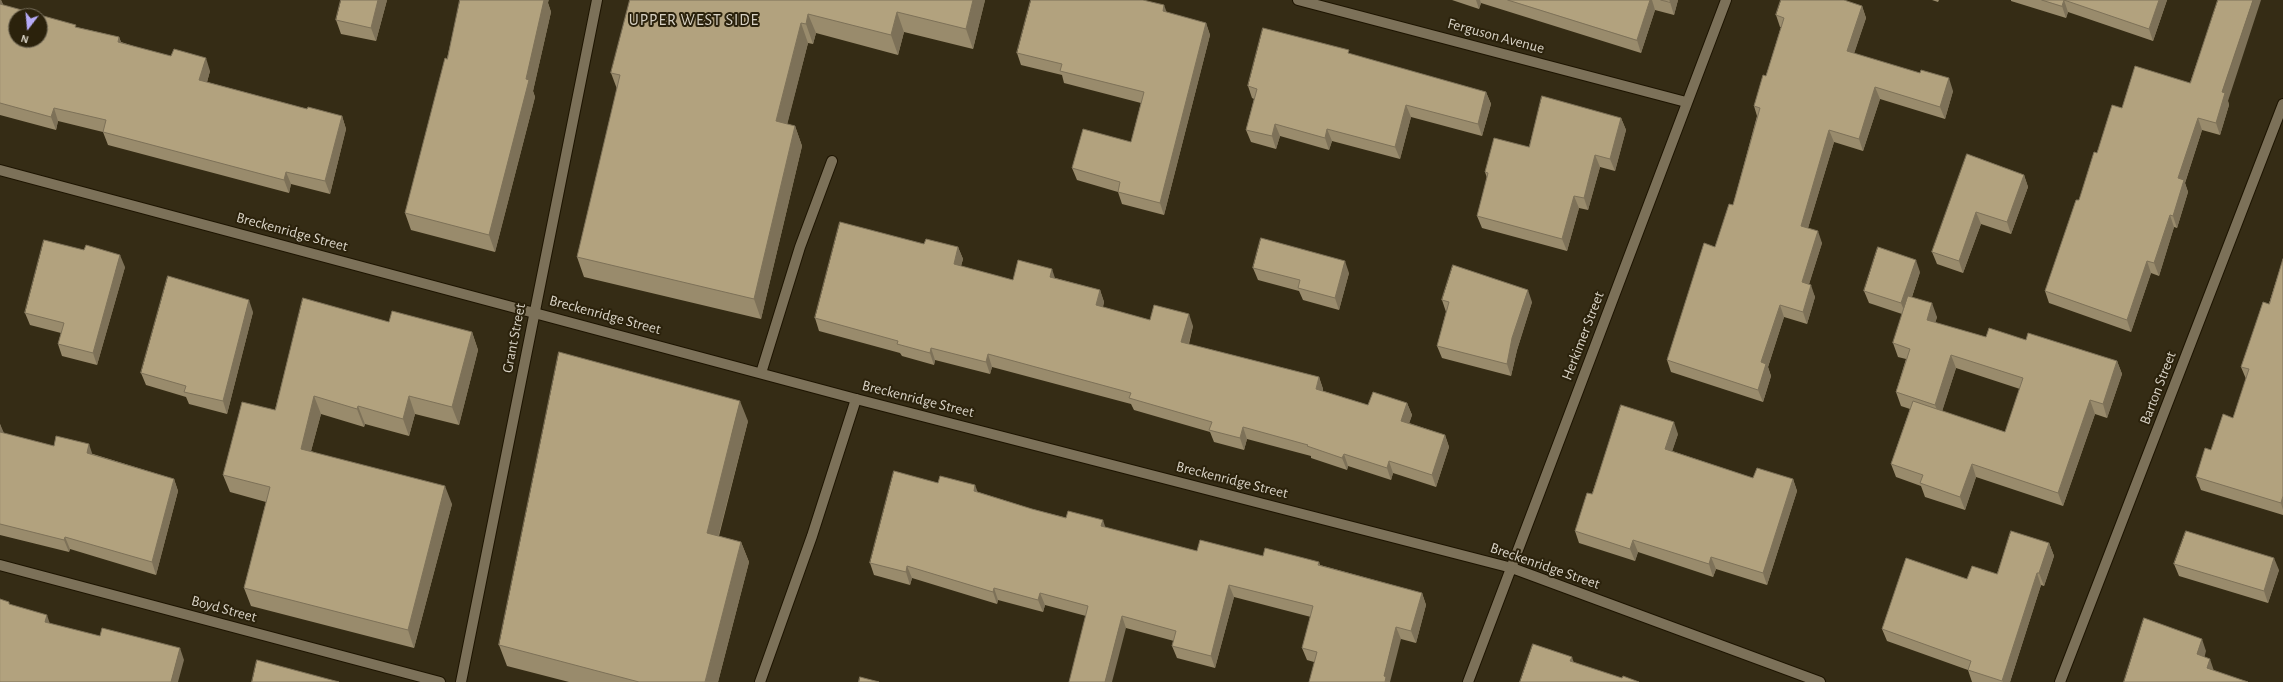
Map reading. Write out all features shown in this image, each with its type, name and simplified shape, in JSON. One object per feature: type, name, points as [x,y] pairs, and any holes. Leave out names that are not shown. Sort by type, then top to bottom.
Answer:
[{"type":"street","name":"Grant Street","points":[[461,682],[597,0]]},
{"type":"street","name":"Ferguson Avenue","points":[[1298,0],[1686,102]]},
{"type":"street","name":"Herkimer Street","points":[[1468,682],[1686,102],[1726,0]]},
{"type":"street","name":"Barton Street","points":[[2060,682],[2283,104]]},
{"type":"street","points":[[761,372],[800,248],[832,162]]},
{"type":"street","name":"Breckenridge Street","points":[[0,170],[761,372],[856,399],[1512,568],[1820,682]]},
{"type":"street","points":[[760,682],[812,536],[856,399]]},
{"type":"street","name":"Boyd Street","points":[[0,565],[440,682]]},
{"type":"building","points":[[341,0],[378,0],[371,28],[336,20]]},
{"type":"building","points":[[460,0],[544,0],[526,79],[529,80],[489,235],[405,213],[445,58],[447,59]]},
{"type":"building","points":[[630,0],[973,0],[966,29],[897,12],[891,35],[808,14],[806,24],[801,23],[776,121],[795,126],[754,299],[577,257],[620,75],[611,73]]},
{"type":"building","points":[[1031,0],[1143,0],[1164,5],[1163,11],[1206,23],[1160,203],[1118,192],[1120,182],[1072,168],[1083,129],[1131,142],[1144,92],[1060,71],[1062,64],[1017,53]]},
{"type":"building","points":[[1508,0],[1650,0],[1637,40]]},
{"type":"building","points":[[1781,0],[1844,0],[1862,6],[1847,51],[1920,73],[1921,70],[1949,78],[1940,107],[1875,87],[1859,139],[1829,130],[1801,226],[1818,231],[1802,282],[1811,285],[1803,312],[1780,305],[1761,362],[1766,364],[1758,390],[1667,360],[1704,243],[1715,247],[1729,204],[1733,205],[1760,108],[1754,106],[1763,75],[1766,76],[1784,18],[1776,15]]},
{"type":"building","points":[[2042,0],[2064,0],[2062,6]]},
{"type":"building","points":[[2064,0],[2159,0],[2149,29]]},
{"type":"building","points":[[2218,0],[2253,0],[2222,92],[2225,93],[2216,123],[2198,118],[2178,178],[2184,180],[2173,216],[2170,215],[2154,263],[2147,261],[2127,320],[2045,291],[2076,200],[2079,200],[2094,152],[2097,153],[2112,105],[2122,108],[2135,66],[2190,83]]},
{"type":"building","points":[[0,4],[14,8],[8,8],[8,48],[48,48],[48,17],[76,25],[75,27],[119,37],[118,42],[171,56],[174,49],[206,58],[199,80],[307,109],[308,107],[342,116],[325,181],[286,172],[284,180],[103,132],[106,120],[54,108],[51,117],[0,103]]},
{"type":"building","points":[[1263,28],[1349,50],[1348,53],[1486,92],[1478,124],[1406,105],[1395,147],[1327,129],[1325,138],[1275,124],[1272,136],[1246,130],[1257,89],[1248,86]]},
{"type":"building","points":[[1542,96],[1621,118],[1610,159],[1595,155],[1584,198],[1574,196],[1562,239],[1477,216],[1488,173],[1485,172],[1494,138],[1529,147]]},
{"type":"building","points":[[1967,154],[2024,175],[2007,222],[1976,212],[1959,261],[1932,252]]},
{"type":"building","points":[[840,222],[924,244],[926,239],[958,247],[954,264],[1013,280],[1018,260],[1052,269],[1050,277],[1100,290],[1096,305],[1150,320],[1154,305],[1189,314],[1181,342],[1319,377],[1316,389],[1368,405],[1373,392],[1407,403],[1401,421],[1445,435],[1432,475],[1389,461],[1387,468],[1344,454],[1342,458],[1307,446],[1308,445],[1243,427],[1240,438],[1209,430],[1212,422],[1129,398],[1131,393],[988,354],[986,362],[931,348],[930,353],[897,344],[898,341],[815,318]]},
{"type":"building","points":[[1261,238],[1345,261],[1335,298],[1298,288],[1300,280],[1253,268]]},
{"type":"building","points":[[44,240],[84,250],[86,245],[120,255],[93,353],[58,344],[64,323],[25,313]]},
{"type":"building","points":[[1878,247],[1916,260],[1901,303],[1864,291]]},
{"type":"building","points":[[2283,259],[2283,496],[2281,503],[2196,477],[2205,448],[2211,450],[2223,414],[2233,418],[2249,369],[2241,367],[2263,302],[2269,304]]},
{"type":"building","points":[[1453,265],[1528,290],[1512,338],[1507,364],[1437,346],[1449,302],[1442,300]]},
{"type":"building","points":[[168,276],[249,300],[223,401],[184,392],[186,386],[141,373]]},
{"type":"building","points":[[1908,296],[1932,303],[1927,320],[1986,337],[1989,328],[2026,340],[2028,333],[2117,361],[2103,404],[2090,400],[2058,493],[1972,464],[1960,497],[1920,483],[1923,475],[1891,464],[1913,401],[2005,432],[2023,378],[1951,355],[1935,405],[1896,392],[1910,349],[1893,343]]},
{"type":"building","points":[[303,298],[389,322],[392,311],[472,332],[452,407],[409,396],[403,419],[358,406],[357,409],[314,396],[301,449],[445,486],[408,630],[244,588],[270,487],[223,475],[242,402],[275,410]]},
{"type":"building","points":[[559,352],[740,401],[707,533],[741,542],[705,682],[639,682],[499,645]]},
{"type":"building","points":[[1621,405],[1674,422],[1665,449],[1753,478],[1757,468],[1793,479],[1763,573],[1711,557],[1709,564],[1633,540],[1630,549],[1575,531],[1587,493],[1592,494]]},
{"type":"building","points":[[0,432],[54,446],[56,436],[89,444],[87,453],[174,479],[152,562],[65,537],[64,540],[0,524]]},
{"type":"building","points":[[894,471],[938,483],[940,476],[975,485],[974,491],[1032,509],[1066,518],[1068,511],[1103,520],[1101,526],[1197,551],[1200,540],[1263,556],[1265,548],[1319,562],[1318,565],[1422,593],[1411,631],[1396,627],[1384,676],[1386,677],[1385,682],[1309,682],[1317,652],[1302,648],[1313,606],[1229,585],[1211,656],[1172,646],[1176,631],[1122,616],[1105,682],[1069,682],[1088,606],[1040,593],[1038,600],[994,588],[993,592],[907,566],[906,572],[870,563]]},
{"type":"building","points":[[2011,531],[2049,543],[2039,573],[2037,573],[2002,681],[1968,670],[1971,661],[1882,629],[1906,558],[1967,579],[1972,566],[1997,574]]},
{"type":"building","points":[[2186,531],[2274,558],[2264,591],[2174,564]]},
{"type":"building","points":[[0,599],[9,602],[9,604],[47,615],[45,622],[100,636],[102,628],[180,648],[171,682],[0,682]]},
{"type":"building","points":[[2144,618],[2202,639],[2197,654],[2210,659],[2207,668],[2248,682],[2124,682]]},
{"type":"building","points":[[1533,644],[1572,657],[1570,661],[1639,682],[1520,682]]},
{"type":"building","points":[[257,660],[339,682],[252,682]]},
{"type":"building","points":[[860,677],[879,682],[859,682]]},
{"type":"district","name":"UPPER WEST SIDE","points":[[694,20]]}]
